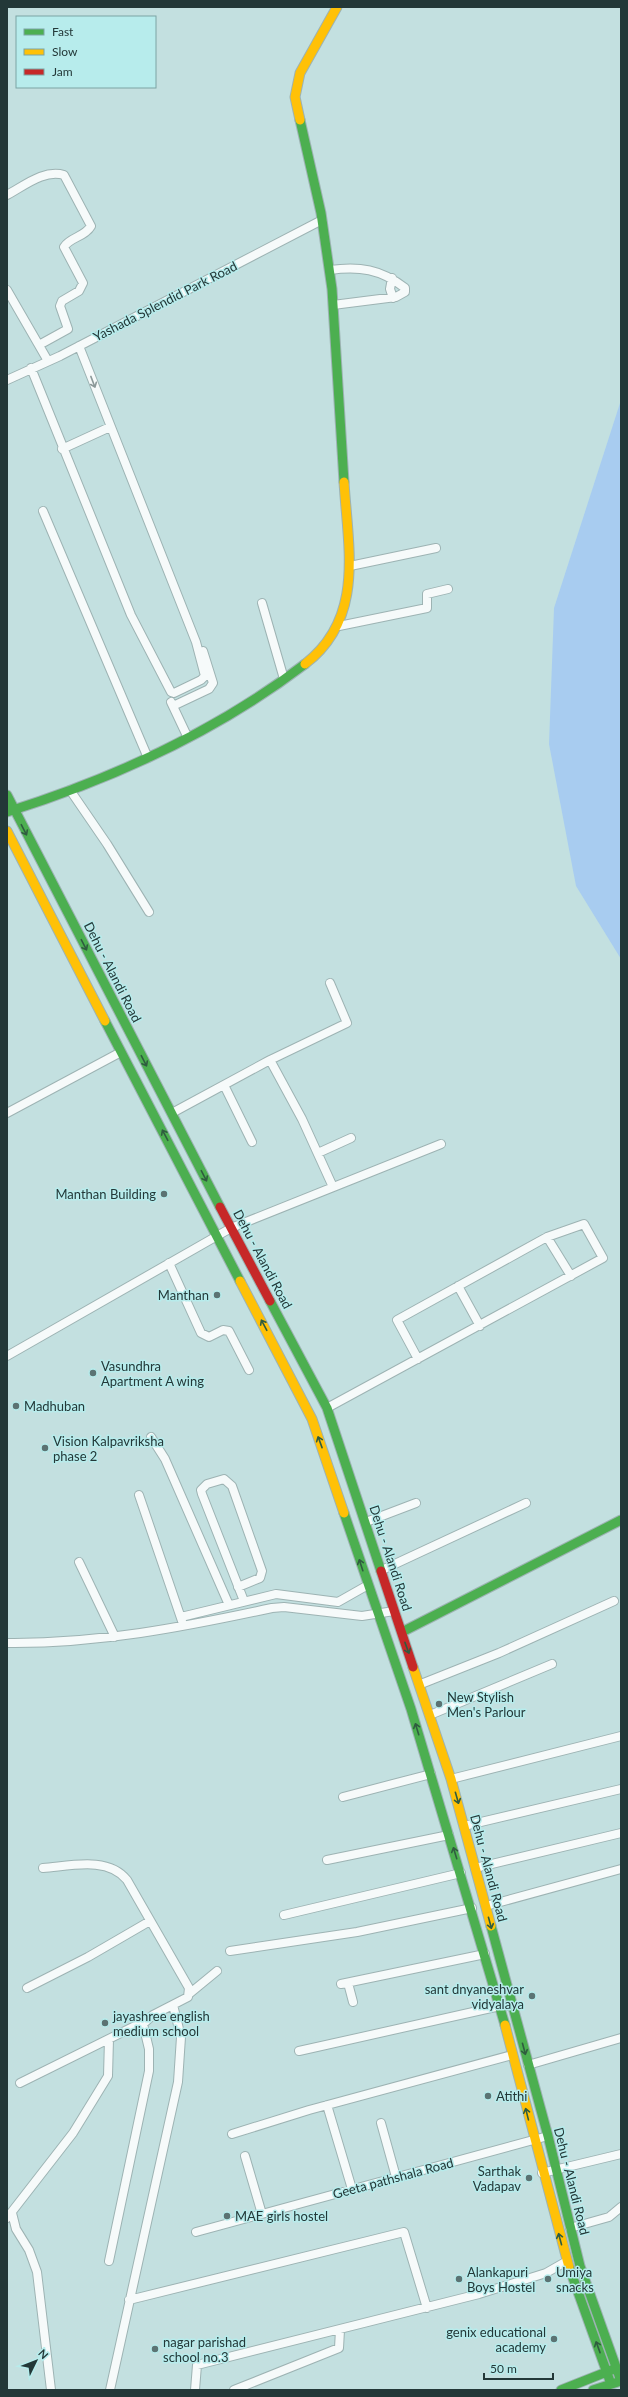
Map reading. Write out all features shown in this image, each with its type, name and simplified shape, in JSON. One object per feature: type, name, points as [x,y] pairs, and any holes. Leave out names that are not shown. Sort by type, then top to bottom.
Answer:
[{"type":"main road","points":[[10,811],[70,790],[148,758],[188,738],[284,679],[319,653],[339,626],[346,605],[350,566],[333,305],[330,270],[322,220],[296,110],[296,91],[300,73],[337,7]]},
{"type":"main road","name":"Dehu - Alandi Road","points":[[7,795],[10,811],[172,1113],[231,1228],[327,1408],[382,1570],[394,1611],[421,1684],[451,1779],[548,2136],[585,2283],[619,2368],[621,2380]]},
{"type":"main road","name":"Dehu - Alandi Road","points":[[7,831],[312,1419],[431,1774],[500,2006],[566,2262],[611,2384]]},
{"type":"main road","points":[[402,1632],[621,1520]]},
{"type":"main road","points":[[561,2390],[606,2371],[619,2368]]},
{"type":"main road","points":[[593,2390],[621,2380]]},
{"type":"street","points":[[7,195],[46,174],[56,173],[64,175],[90,226],[88,231],[66,243],[64,247],[83,283],[83,287],[62,301],[60,306],[68,329],[39,345]]},
{"type":"street","name":"Yashada Splendid Park Road","points":[[7,380],[79,346],[322,220]]},
{"type":"street","points":[[330,270],[363,268],[377,271],[392,278],[405,288],[406,292],[392,298],[333,305]]},
{"type":"street","points":[[392,278],[390,289],[392,298]]},
{"type":"street","points":[[7,290],[48,361]]},
{"type":"street","points":[[31,368],[62,449],[131,615],[171,692],[174,693],[201,680],[205,676],[196,642],[79,346]]},
{"type":"street","points":[[62,449],[110,427]]},
{"type":"street","points":[[43,511],[148,758]]},
{"type":"street","points":[[350,566],[436,548]]},
{"type":"street","points":[[339,626],[427,608],[427,594],[448,589]]},
{"type":"street","points":[[262,603],[284,679]]},
{"type":"street","points":[[188,738],[172,703],[209,689],[213,683],[202,647],[196,642]]},
{"type":"street","points":[[70,790],[108,844],[149,912]]},
{"type":"street","points":[[172,1113],[270,1060],[347,1023],[330,983]]},
{"type":"street","points":[[7,1113],[121,1052]]},
{"type":"street","points":[[270,1060],[318,1153],[333,1187]]},
{"type":"street","points":[[224,1085],[252,1142]]},
{"type":"street","points":[[318,1153],[351,1138]]},
{"type":"street","points":[[7,1356],[231,1228],[441,1144]]},
{"type":"street","points":[[327,1408],[480,1326],[603,1258],[584,1224],[547,1237],[398,1320],[418,1359]]},
{"type":"street","points":[[547,1237],[571,1276]]},
{"type":"street","points":[[169,1263],[201,1333],[209,1337],[223,1330],[229,1331],[249,1370]]},
{"type":"street","points":[[458,1286],[480,1326]]},
{"type":"street","points":[[151,1437],[165,1459],[229,1605]]},
{"type":"street","points":[[238,1587],[260,1578],[262,1571],[232,1486],[224,1479],[207,1484],[203,1487],[202,1494],[238,1587],[244,1601]]},
{"type":"street","points":[[138,1495],[185,1627]]},
{"type":"street","points":[[366,1522],[416,1503]]},
{"type":"street","points":[[382,1570],[526,1503]]},
{"type":"street","points":[[78,1562],[115,1637]]},
{"type":"street","points":[[181,1617],[244,1601],[280,1594],[338,1602],[368,1585]]},
{"type":"street","points":[[421,1684],[499,1653],[614,1601]]},
{"type":"street","points":[[7,1643],[34,1643],[115,1637],[185,1627],[272,1608],[284,1607],[341,1615],[378,1615],[394,1611]]},
{"type":"street","points":[[430,1715],[552,1664]]},
{"type":"street","points":[[451,1779],[621,1736]]},
{"type":"street","points":[[343,1797],[431,1774]]},
{"type":"street","points":[[464,1826],[621,1788]]},
{"type":"street","points":[[476,1868],[621,1833]]},
{"type":"street","points":[[327,1860],[449,1835]]},
{"type":"street","points":[[43,1868],[100,1865],[113,1868],[127,1880],[189,1988],[189,1994]]},
{"type":"street","points":[[486,1906],[621,1869]]},
{"type":"street","points":[[284,1915],[461,1873]]},
{"type":"street","points":[[230,1951],[356,1932],[472,1908]]},
{"type":"street","points":[[28,1988],[88,1957],[150,1921]]},
{"type":"street","points":[[353,2002],[344,1983],[485,1954]]},
{"type":"street","points":[[20,2083],[145,2021],[189,1994],[217,1971]]},
{"type":"street","points":[[110,2390],[178,2082],[181,2037],[173,2005]]},
{"type":"street","points":[[299,2050],[500,2006],[512,2006]]},
{"type":"street","points":[[110,2261],[149,2071],[149,2049],[142,2028],[145,2021]]},
{"type":"street","points":[[528,2065],[621,2038]]},
{"type":"street","points":[[51,2390],[38,2272],[29,2250],[9,2216],[72,2133],[108,2076],[109,2039]]},
{"type":"street","points":[[232,2134],[327,2105],[512,2054]]},
{"type":"street","points":[[327,2105],[352,2189]]},
{"type":"street","points":[[381,2123],[396,2177]]},
{"type":"street","name":"Geeta pathshala Road","points":[[196,2232],[548,2136]]},
{"type":"street","points":[[542,2173],[621,2154]]},
{"type":"street","points":[[246,2156],[262,2214]]},
{"type":"street","points":[[570,2228],[609,2216],[621,2207]]},
{"type":"street","points":[[130,2300],[404,2232],[427,2308]]},
{"type":"street","points":[[195,2390],[197,2365],[427,2308],[546,2273],[566,2262]]},
{"type":"street","points":[[234,2390],[338,2348],[340,2330]]},
{"type":"water","points":[[621,400],[621,959],[576,886],[549,744],[554,608]]},
{"type":"traffic: fast","points":[[300,120],[321,213],[332,289],[344,482]]},
{"type":"traffic: fast","points":[[7,812],[85,784],[162,751],[200,732],[236,711],[305,664]]},
{"type":"traffic: fast","points":[[7,795],[220,1207]]},
{"type":"traffic: fast","points":[[105,1021],[240,1281]]},
{"type":"traffic: fast","points":[[270,1301],[327,1408],[381,1571]]},
{"type":"traffic: fast","points":[[344,1513],[411,1709],[505,2025]]},
{"type":"traffic: fast","points":[[402,1632],[621,1520]]},
{"type":"traffic: fast","points":[[491,1926],[548,2136],[580,2266],[621,2381]]},
{"type":"traffic: fast","points":[[569,2267],[611,2384]]},
{"type":"traffic: fast","points":[[561,2390],[614,2369]]},
{"type":"traffic: fast","points":[[593,2390],[618,2382]]},
{"type":"traffic: slow","points":[[300,120],[295,97],[300,73],[337,7]]},
{"type":"traffic: slow","points":[[305,664],[324,646],[337,625],[345,604],[349,556],[344,482]]},
{"type":"traffic: slow","points":[[7,831],[105,1021]]},
{"type":"traffic: slow","points":[[240,1281],[312,1419],[344,1513]]},
{"type":"traffic: slow","points":[[413,1667],[451,1779],[491,1926]]},
{"type":"traffic: slow","points":[[505,2025],[569,2267]]},
{"type":"traffic: jam","points":[[220,1207],[270,1301]]},
{"type":"traffic: jam","points":[[381,1571],[413,1667]]},
{"type":"place","name":"Manthan Building","points":[[164,1194]]},
{"type":"place","name":"Manthan","points":[[217,1295]]},
{"type":"place","name":"Vasundhra Apartment A wing","points":[[93,1373]]},
{"type":"place","name":"Madhuban","points":[[16,1406]]},
{"type":"place","name":"Vision Kalpavriksha phase 2","points":[[45,1448]]},
{"type":"place","name":"New Stylish Men's Parlour","points":[[439,1704]]},
{"type":"place","name":"sant dnyaneshvar vidyalaya","points":[[532,1996]]},
{"type":"place","name":"jayashree english medium school","points":[[105,2023]]},
{"type":"place","name":"Atithi","points":[[488,2096]]},
{"type":"place","name":"Sarthak Vadapav","points":[[529,2178]]},
{"type":"place","name":"MAE girls hostel","points":[[227,2216]]},
{"type":"place","name":"Alankapuri Boys Hostel","points":[[459,2279]]},
{"type":"place","name":"Umiya snacks","points":[[548,2279]]},
{"type":"place","name":"genix educational academy","points":[[554,2339]]},
{"type":"place","name":"nagar parishad school no.3","points":[[155,2349]]}]
